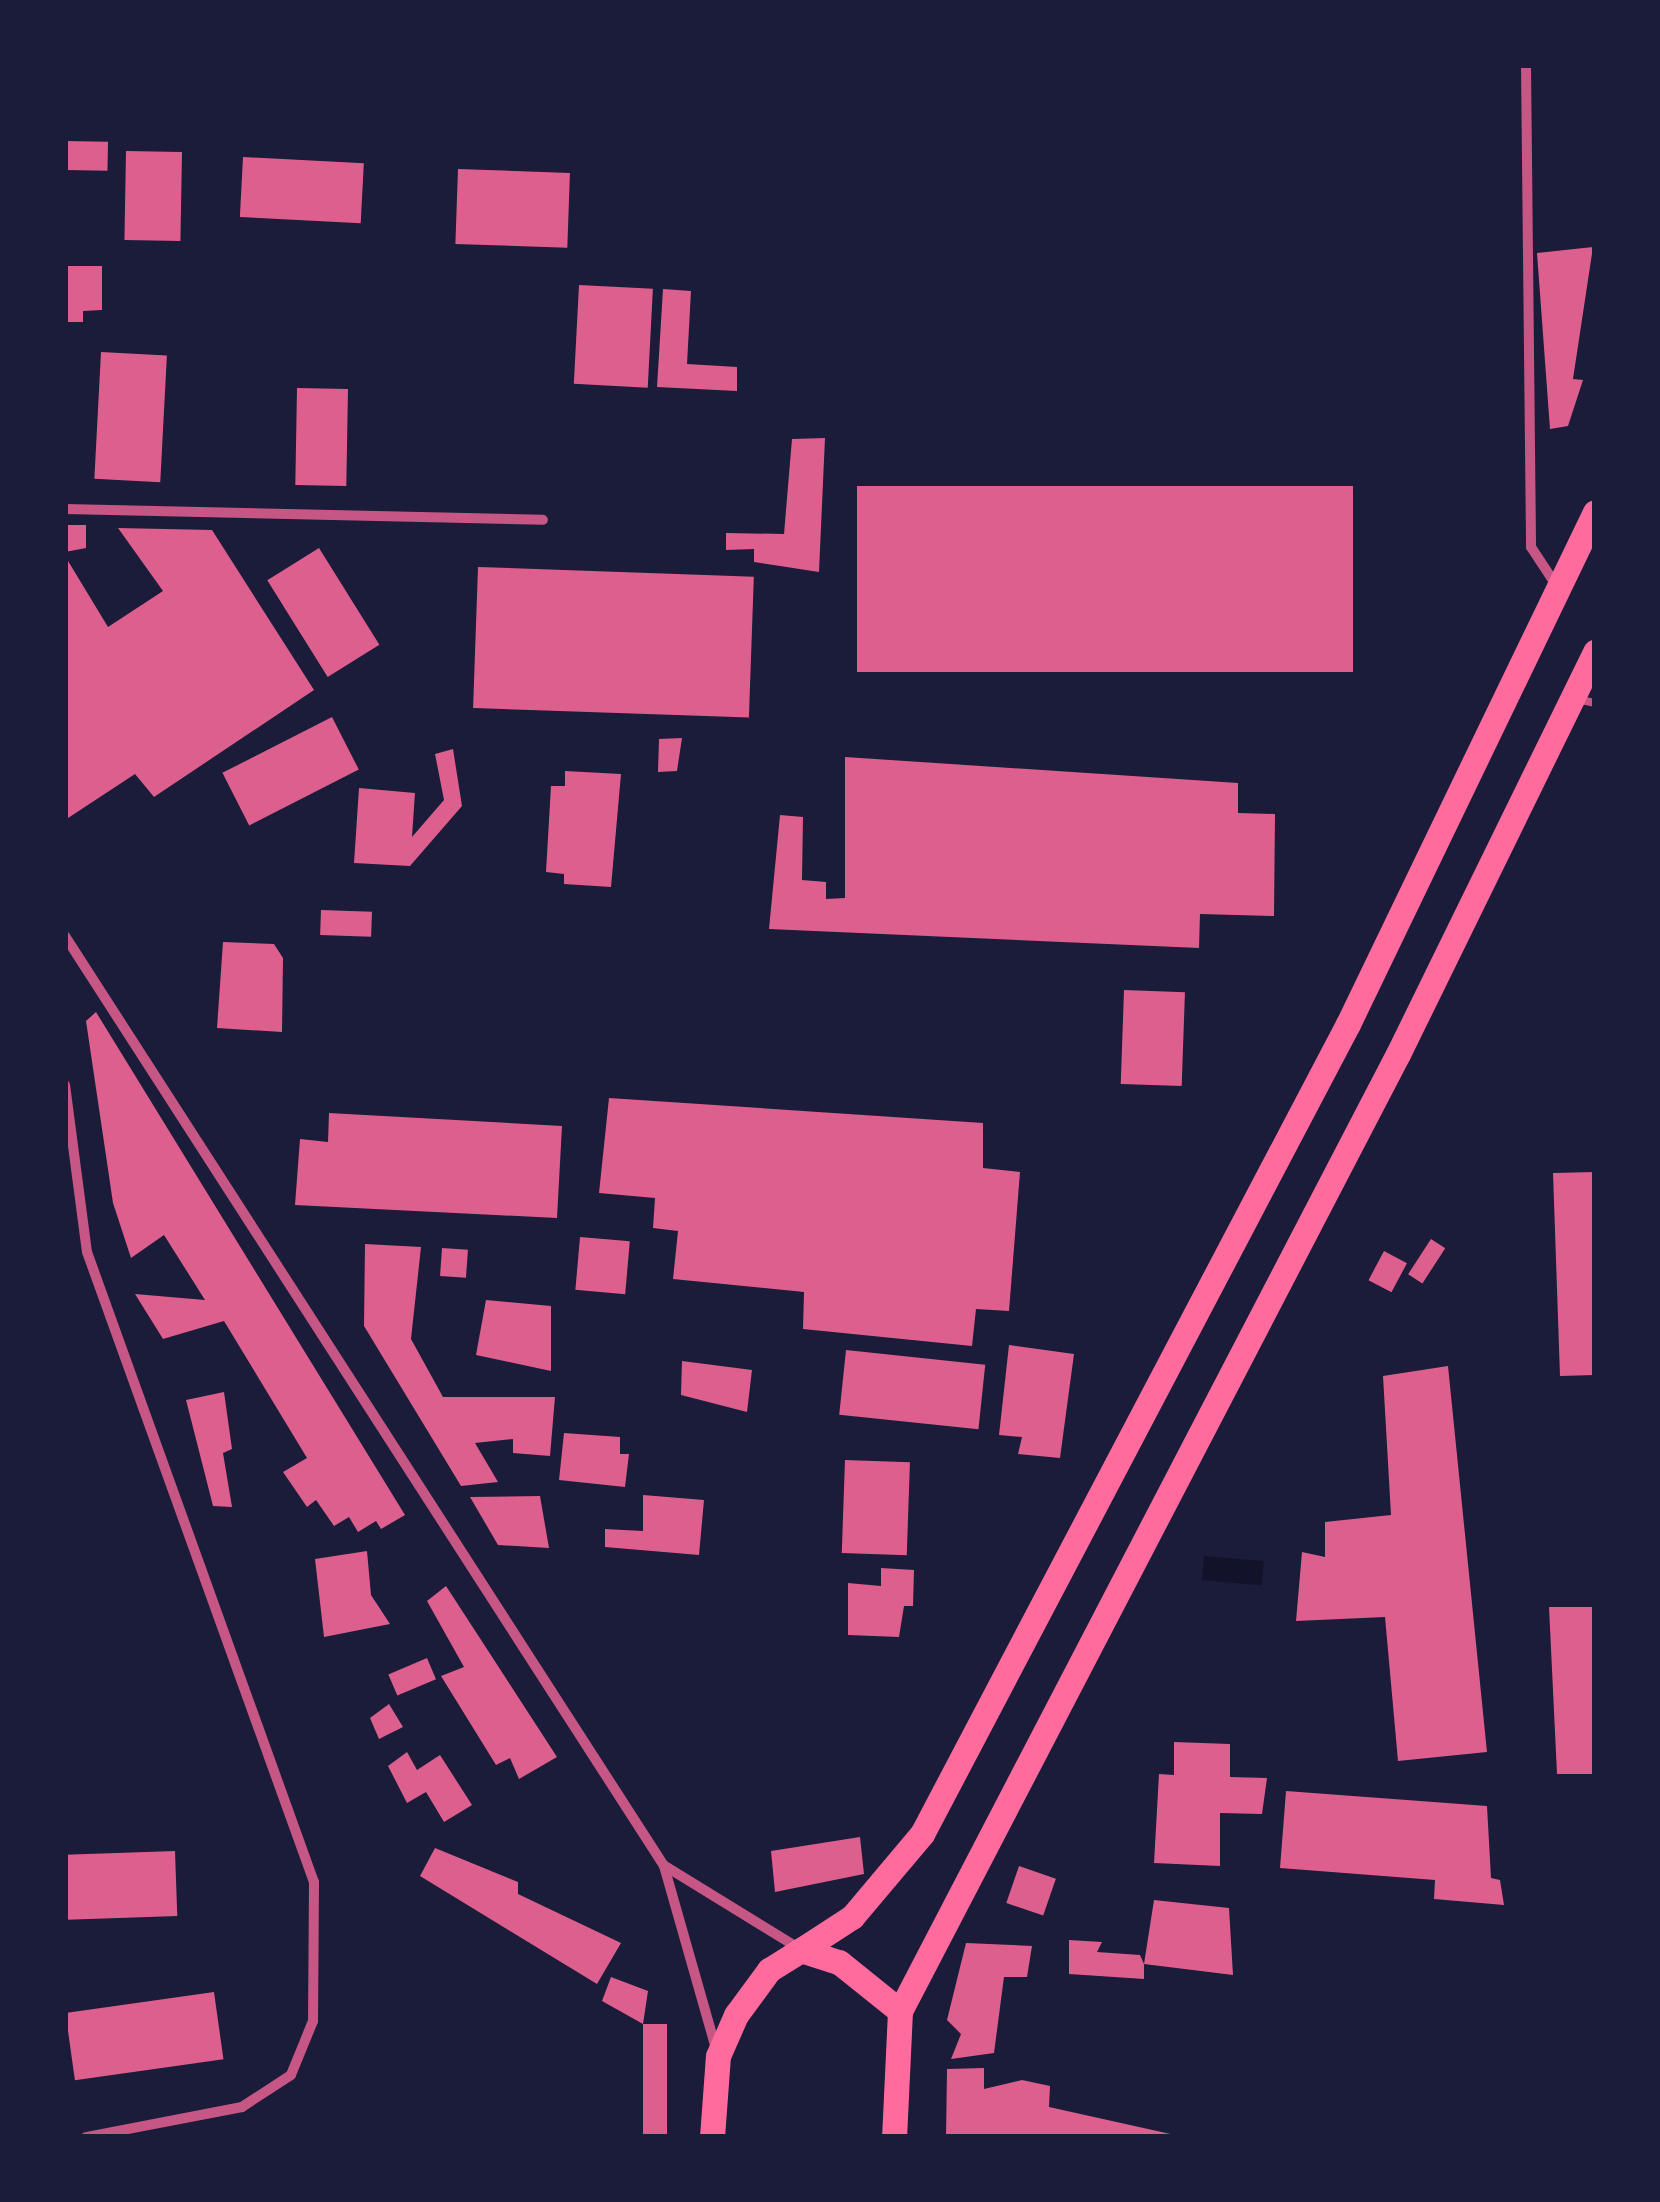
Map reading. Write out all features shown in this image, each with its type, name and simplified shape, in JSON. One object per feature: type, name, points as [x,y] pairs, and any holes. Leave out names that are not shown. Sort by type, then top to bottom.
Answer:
[{"type":"main road","points":[[712,2137],[718,2056],[749,1992],[801,1950],[852,1917],[922,1834],[1348,1024],[1562,590],[1595,512]]},
{"type":"main road","points":[[894,2137],[900,2011],[1586,701],[1595,652]]},
{"type":"main road","points":[[801,1950],[852,1970],[900,2011]]},
{"type":"street","points":[[1526,65],[1530,547],[1562,590]]},
{"type":"street","points":[[65,509],[544,520]]},
{"type":"street","points":[[65,936],[664,1866],[718,2056]]},
{"type":"street","points":[[65,1084],[88,1252],[314,1882],[313,2021],[291,2075],[242,2107],[86,2137]]},
{"type":"street","points":[[664,1866],[801,1950]]},
{"type":"shaded area","points":[[1204,1556],[1264,1561],[1262,1585],[1202,1580]]},
{"type":"building","points":[[65,141],[108,142],[107,171],[65,170]]},
{"type":"building","points":[[126,151],[182,152],[180,241],[124,240]]},
{"type":"building","points":[[243,157],[364,163],[361,223],[240,217]]},
{"type":"building","points":[[458,169],[570,173],[567,248],[455,244]]},
{"type":"building","points":[[1593,247],[1573,379],[1583,380],[1568,426],[1550,429],[1537,253]]},
{"type":"building","points":[[65,266],[102,266],[102,310],[83,311],[83,322],[65,322]]},
{"type":"building","points":[[579,285],[653,289],[648,388],[574,384]]},
{"type":"building","points":[[663,289],[691,291],[687,364],[737,367],[737,391],[657,387]]},
{"type":"building","points":[[101,352],[167,355],[160,482],[94,479]]},
{"type":"building","points":[[297,388],[348,389],[346,486],[295,485]]},
{"type":"building","points":[[825,438],[819,572],[754,562],[754,549],[726,550],[726,533],[784,534],[792,439]]},
{"type":"building","points":[[857,486],[1353,486],[1353,672],[857,672]]},
{"type":"building","points":[[65,525],[86,525],[86,548],[65,552]]},
{"type":"building","points":[[118,528],[212,530],[314,690],[154,797],[135,774],[65,820],[65,556],[108,627],[163,591]]},
{"type":"building","points":[[319,548],[379,645],[328,677],[267,580]]},
{"type":"building","points":[[478,567],[754,577],[749,718],[473,708]]},
{"type":"building","points":[[332,717],[359,770],[249,825],[222,773]]},
{"type":"building","points":[[682,738],[677,771],[658,772],[659,739]]},
{"type":"building","points":[[453,749],[462,806],[410,866],[354,863],[359,788],[415,793],[412,837],[444,800],[435,754]]},
{"type":"building","points":[[845,757],[1238,783],[1238,813],[1275,814],[1274,916],[1200,914],[1199,948],[769,929],[780,815],[803,817],[802,880],[826,882],[826,899],[845,898]]},
{"type":"building","points":[[565,771],[621,774],[611,887],[564,884],[564,874],[546,872],[551,786],[565,786]]},
{"type":"building","points":[[321,910],[372,912],[371,937],[320,935]]},
{"type":"building","points":[[223,942],[274,944],[283,958],[282,1032],[217,1028]]},
{"type":"building","points":[[1124,990],[1185,992],[1182,1086],[1121,1084]]},
{"type":"building","points":[[96,1012],[405,1515],[381,1529],[376,1521],[358,1532],[349,1517],[334,1526],[316,1500],[307,1507],[283,1472],[307,1458],[224,1321],[163,1339],[135,1294],[205,1300],[164,1235],[131,1258],[113,1203],[86,1021]]},
{"type":"building","points":[[609,1098],[983,1123],[983,1168],[1020,1172],[1009,1311],[976,1309],[972,1346],[803,1329],[804,1292],[673,1279],[678,1231],[653,1228],[655,1198],[599,1193]]},
{"type":"building","points":[[329,1113],[562,1126],[557,1218],[295,1205],[300,1139],[328,1142]]},
{"type":"building","points":[[1595,1172],[1595,1375],[1560,1376],[1553,1173]]},
{"type":"building","points":[[580,1237],[630,1241],[625,1294],[575,1290]]},
{"type":"building","points":[[1431,1239],[1445,1248],[1422,1283],[1408,1274]]},
{"type":"building","points":[[365,1244],[421,1247],[411,1339],[443,1397],[555,1397],[550,1456],[513,1453],[513,1439],[475,1443],[498,1482],[461,1486],[364,1326]]},
{"type":"building","points":[[442,1248],[468,1250],[466,1278],[440,1276]]},
{"type":"building","points":[[1384,1251],[1407,1263],[1391,1292],[1369,1280]]},
{"type":"building","points":[[486,1300],[551,1306],[551,1371],[476,1355]]},
{"type":"building","points":[[1009,1345],[1074,1354],[1060,1458],[1018,1454],[1022,1437],[999,1435]]},
{"type":"building","points":[[846,1350],[985,1365],[978,1429],[839,1415]]},
{"type":"building","points":[[682,1361],[752,1370],[747,1412],[681,1395]]},
{"type":"building","points":[[1448,1366],[1487,1752],[1398,1761],[1385,1617],[1296,1621],[1302,1552],[1325,1557],[1325,1522],[1391,1515],[1383,1376]]},
{"type":"building","points":[[224,1392],[232,1449],[223,1453],[232,1507],[213,1506],[186,1400]]},
{"type":"building","points":[[564,1433],[620,1437],[620,1454],[629,1454],[625,1487],[559,1480]]},
{"type":"building","points":[[845,1460],[910,1462],[907,1555],[842,1553]]},
{"type":"building","points":[[643,1495],[704,1500],[699,1555],[605,1547],[605,1529],[643,1531]]},
{"type":"building","points":[[540,1496],[549,1548],[498,1545],[470,1497]]},
{"type":"building","points":[[367,1551],[371,1595],[390,1624],[324,1637],[315,1559]]},
{"type":"building","points":[[881,1568],[914,1570],[913,1606],[904,1606],[899,1637],[848,1635],[848,1583],[881,1586]]},
{"type":"building","points":[[446,1586],[557,1757],[519,1779],[510,1758],[496,1765],[441,1676],[464,1667],[427,1601]]},
{"type":"building","points":[[1549,1607],[1595,1607],[1595,1774],[1557,1774]]},
{"type":"building","points":[[427,1658],[436,1679],[397,1696],[388,1674]]},
{"type":"building","points":[[389,1704],[403,1727],[379,1739],[370,1718]]},
{"type":"building","points":[[1174,1742],[1230,1744],[1230,1777],[1267,1778],[1262,1814],[1220,1813],[1220,1866],[1154,1863],[1159,1774],[1174,1775]]},
{"type":"building","points":[[407,1752],[417,1770],[440,1755],[472,1805],[444,1822],[426,1792],[407,1803],[388,1766]]},
{"type":"building","points":[[1286,1791],[1487,1806],[1491,1878],[1500,1880],[1504,1905],[1434,1899],[1435,1880],[1280,1868]]},
{"type":"building","points":[[860,1837],[864,1874],[775,1892],[771,1851]]},
{"type":"building","points":[[435,1848],[518,1882],[518,1894],[621,1943],[597,1984],[420,1876]]},
{"type":"building","points":[[175,1851],[177,1916],[67,1920],[65,1855]]},
{"type":"building","points":[[1019,1866],[1056,1879],[1043,1916],[1006,1903]]},
{"type":"building","points":[[1154,1900],[1229,1908],[1233,1975],[1144,1964]]},
{"type":"building","points":[[1069,1940],[1102,1942],[1097,1952],[1140,1955],[1144,1979],[1069,1974]]},
{"type":"building","points":[[966,1943],[1032,1946],[1027,1977],[1004,1977],[994,2053],[951,2059],[961,2034],[947,2020]]},
{"type":"building","points":[[611,1977],[648,1991],[643,2024],[602,2001]]},
{"type":"building","points":[[214,1992],[223,2059],[75,2080],[65,2013]]},
{"type":"building","points":[[643,2024],[667,2024],[667,2137],[643,2137]]},
{"type":"building","points":[[984,2068],[984,2089],[1022,2080],[1050,2086],[1049,2107],[1184,2137],[946,2137],[947,2069]]}]
